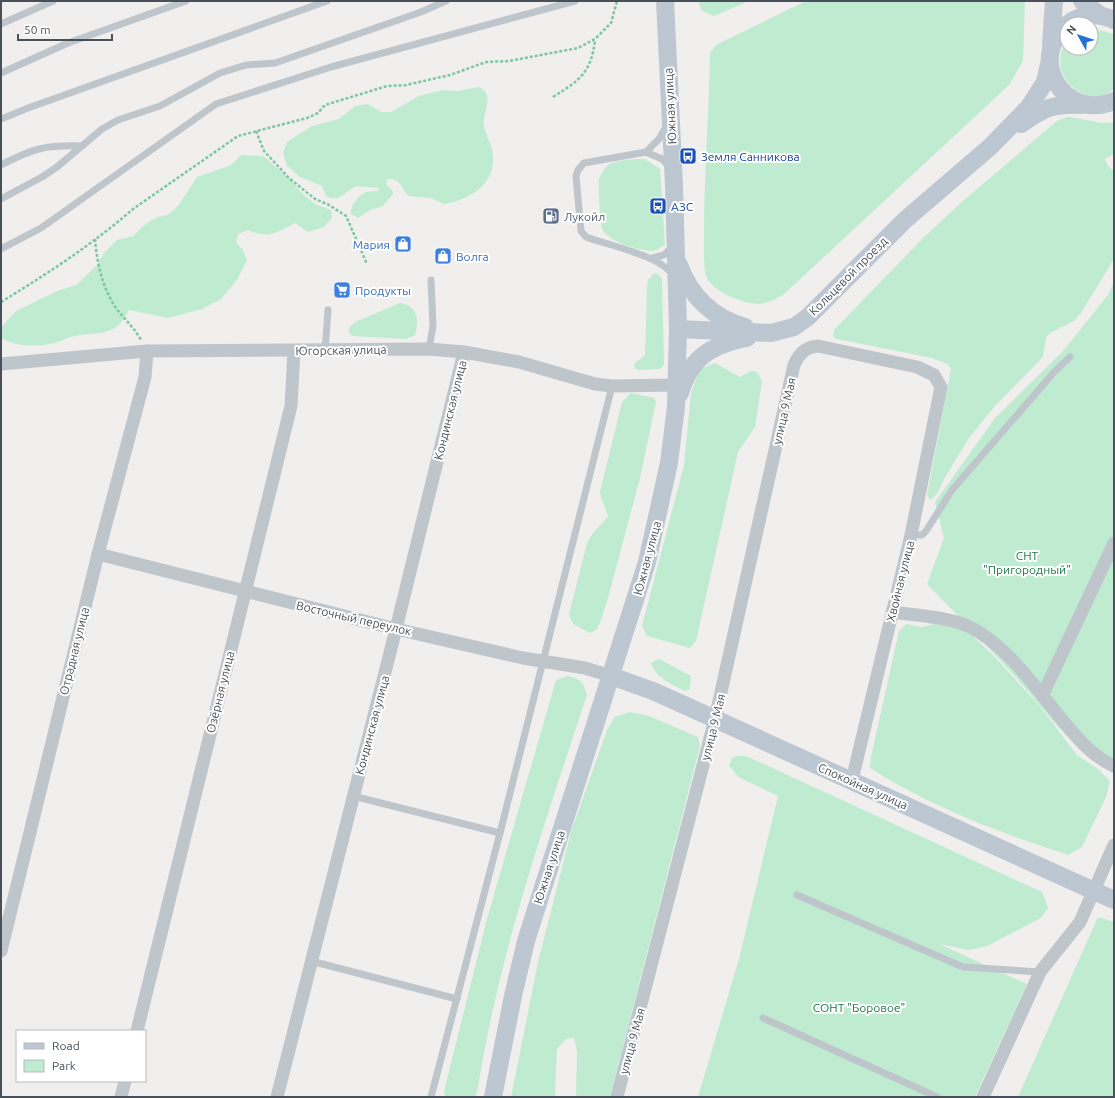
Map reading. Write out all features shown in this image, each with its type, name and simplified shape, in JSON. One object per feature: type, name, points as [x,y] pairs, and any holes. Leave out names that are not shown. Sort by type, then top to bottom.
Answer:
[{"type":"main road","name":"Южная улица","points":[[493,1097],[513,996],[526,941],[647,562],[660,511],[669,463],[676,407],[678,329],[671,112],[665,1]]},
{"type":"main road","points":[[1054,1],[1050,56],[1054,79],[1058,87],[1072,99],[1088,105]]},
{"type":"main road","points":[[1082,1],[1109,17]]},
{"type":"main road","points":[[1099,17],[1109,17]]},
{"type":"main road","points":[[1050,56],[1055,38],[1059,34]]},
{"type":"main road","name":"Кольцевой проезд","points":[[990,147],[1029,107],[1040,92],[1045,82],[1050,56]]},
{"type":"main road","name":"Кольцевой проезд","points":[[678,329],[771,334],[794,327],[808,317],[905,220],[990,147],[1036,114],[1063,104],[1101,105],[1114,101]]},
{"type":"main road","points":[[676,247],[688,284],[711,310],[735,324],[771,334]]},
{"type":"main road","points":[[676,407],[690,368],[698,359],[712,349],[726,342],[771,334]]},
{"type":"main road","name":"Спокойная улица","points":[[611,676],[653,691],[1114,900]]},
{"type":"street","name":"Хвойная улица","points":[[799,356],[811,346],[818,346],[917,367],[934,375],[939,382],[940,387],[911,535],[852,780]]},
{"type":"street","name":"Югорская улица","points":[[1,364],[147,351],[325,351],[429,349],[464,352],[519,362],[580,380],[612,386],[677,385]]},
{"type":"street","name":"Отрадная улица","points":[[1,951],[98,554],[145,377],[147,351]]},
{"type":"street","name":"Озёрная улица","points":[[137,1030],[291,406],[294,351]]},
{"type":"street","name":"Кондинская улица","points":[[277,1097],[396,629],[464,352]]},
{"type":"street","name":"улица 9 Мая","points":[[617,1097],[715,719],[794,365],[799,356]]},
{"type":"street","points":[[1042,696],[1114,543]]},
{"type":"street","name":"Восточный переулок","points":[[98,554],[244,592],[396,629],[543,661],[585,668],[611,676]]},
{"type":"street","points":[[892,612],[956,622],[969,626],[985,636],[997,646],[1086,748],[1099,758],[1114,766]]},
{"type":"street","points":[[983,1097],[1040,972],[1080,922],[1114,845]]},
{"type":"street","points":[[121,1097],[125,1082]]},
{"type":"lane","points":[[1,24],[53,1]]},
{"type":"lane","points":[[1,73],[68,44],[186,1]]},
{"type":"lane","points":[[1,119],[327,1]]},
{"type":"lane","points":[[1,199],[42,177],[102,129],[118,120],[160,106],[220,73],[246,65],[275,63],[421,12],[446,1]]},
{"type":"lane","points":[[1,249],[41,228],[216,104],[331,67],[575,1]]},
{"type":"lane","points":[[646,152],[659,139],[666,127],[671,112]]},
{"type":"lane","points":[[1,165],[34,149],[56,146],[82,146]]},
{"type":"lane","points":[[673,173],[662,159],[646,152],[584,163],[578,170],[576,176],[581,231],[586,237],[652,258],[667,268],[671,273],[677,287]]},
{"type":"lane","points":[[652,258],[659,257],[676,247]]},
{"type":"lane","points":[[429,349],[433,326],[431,280]]},
{"type":"lane","points":[[325,351],[328,310]]},
{"type":"lane","points":[[911,535],[922,534],[926,531],[952,490],[1070,357]]},
{"type":"lane","points":[[431,1097],[500,833],[612,386]]},
{"type":"lane","points":[[353,796],[500,833]]},
{"type":"lane","points":[[797,894],[962,967],[1040,972]]},
{"type":"lane","points":[[311,961],[457,999]]},
{"type":"lane","points":[[763,1018],[937,1097]]},
{"type":"path","points":[[1,302],[49,272],[133,209],[238,136],[307,118],[318,113],[325,105],[386,86],[406,85],[450,75],[486,62],[509,61],[578,48],[595,40],[611,22],[617,1]]},
{"type":"path","points":[[553,97],[577,81],[586,72],[593,55],[595,40]]},
{"type":"path","points":[[256,131],[264,151],[289,178],[316,199],[346,216],[367,264]]},
{"type":"path","points":[[95,239],[97,265],[106,289],[116,307],[135,328],[147,351]]},
{"type":"green space","points":[[698,1],[749,1],[714,16],[702,11]]},
{"type":"green space","points":[[806,1],[1025,1],[1023,61],[1009,85],[783,295],[765,303],[758,304],[744,302],[722,293],[716,288],[707,278],[705,269],[704,213],[710,53],[716,45]]},
{"type":"green space","points":[[1099,30],[1114,34],[1114,89],[1103,95],[1091,96],[1080,92],[1071,86],[1064,76],[1061,65],[1061,56],[1099,56]]},
{"type":"green space","points":[[479,87],[487,94],[488,99],[484,126],[493,155],[493,165],[490,174],[479,189],[463,199],[444,204],[431,198],[408,196],[398,182],[388,179],[386,184],[393,191],[393,194],[383,206],[370,210],[358,218],[351,214],[355,201],[363,193],[377,191],[379,188],[356,186],[338,198],[330,198],[326,196],[322,186],[300,177],[287,166],[283,153],[287,142],[312,126],[339,119],[355,106],[368,104],[381,112],[391,112],[419,96],[443,90],[458,91]]},
{"type":"green space","points":[[1067,117],[1102,123],[1114,122],[1114,156],[1112,155],[1105,159],[1108,166],[1114,171],[1114,259],[1081,313],[1074,321],[1050,333],[1046,338],[1043,357],[994,407],[969,438],[944,479],[938,493],[930,500],[927,495],[951,369],[947,364],[932,358],[837,339],[833,337],[834,330],[923,238],[964,200],[1057,121]]},
{"type":"green space","points":[[241,155],[263,156],[289,178],[302,193],[315,204],[331,210],[332,218],[324,227],[308,232],[295,223],[272,234],[255,233],[248,230],[238,234],[236,243],[243,250],[247,260],[237,280],[221,299],[202,309],[168,318],[129,310],[120,324],[111,330],[102,333],[67,338],[55,343],[34,346],[20,345],[1,338],[1,327],[16,311],[57,291],[76,285],[97,265],[104,253],[117,240],[133,236],[144,225],[157,217],[168,215],[178,206],[197,177],[231,165]]},
{"type":"green space","points":[[645,159],[660,169],[665,245],[653,251],[639,249],[616,241],[605,233],[601,224],[599,179],[603,171],[610,164],[623,160]]},
{"type":"green space","points":[[654,273],[658,274],[662,279],[664,365],[660,369],[638,370],[635,368],[634,364],[645,355],[647,288],[648,280]]},
{"type":"green space","name":"СНТ \"Пригородный\"","points":[[1114,282],[1114,773],[1101,766],[1075,745],[1019,681],[927,584],[944,538],[935,502],[995,418],[1063,351],[1108,295]]},
{"type":"green space","points":[[400,303],[410,307],[416,314],[417,324],[415,335],[406,339],[353,336],[349,333],[349,328],[355,322]]},
{"type":"green space","points":[[715,363],[740,377],[751,371],[757,372],[762,381],[755,427],[738,452],[696,641],[690,648],[647,636],[642,626],[684,465],[691,393],[700,369]]},
{"type":"green space","points":[[631,393],[654,398],[656,402],[640,478],[608,598],[600,623],[596,630],[590,633],[573,624],[569,614],[587,543],[593,533],[608,517],[600,492],[622,402]]},
{"type":"green space","points":[[906,624],[922,627],[934,624],[952,625],[968,632],[991,653],[1038,704],[1077,755],[1098,769],[1110,781],[1106,797],[1082,847],[1068,855],[1017,838],[942,807],[893,782],[870,768],[871,757],[899,631]]},
{"type":"green space","points":[[659,659],[691,676],[690,689],[685,691],[660,677],[656,673],[651,663]]},
{"type":"green space","points":[[568,676],[581,682],[585,687],[587,695],[539,842],[510,942],[486,1042],[477,1093],[474,1097],[445,1097],[444,1091],[487,919],[556,680]]},
{"type":"green space","points":[[630,712],[649,716],[698,737],[700,746],[610,1097],[576,1097],[577,1052],[574,1038],[566,1039],[557,1049],[555,1097],[511,1097],[538,962],[571,832],[607,730],[615,717]]},
{"type":"green space","name":"СОНТ \"Боровое\"","points":[[746,756],[1042,892],[1048,908],[1041,918],[987,946],[969,950],[939,944],[1027,984],[975,1097],[698,1097],[739,959],[778,796],[738,777],[729,765],[733,757]]},
{"type":"green space","points":[[1098,917],[1114,922],[1114,1097],[1018,1097]]},
{"type":"place","name":"Земля Санникова","points":[[688,156]]},
{"type":"place","name":"АЗС","points":[[658,206]]},
{"type":"place","name":"Лукойл","points":[[551,216]]},
{"type":"place","name":"Мария","points":[[403,244]]},
{"type":"place","name":"Волга","points":[[443,256]]},
{"type":"place","name":"Продукты","points":[[342,290]]}]
